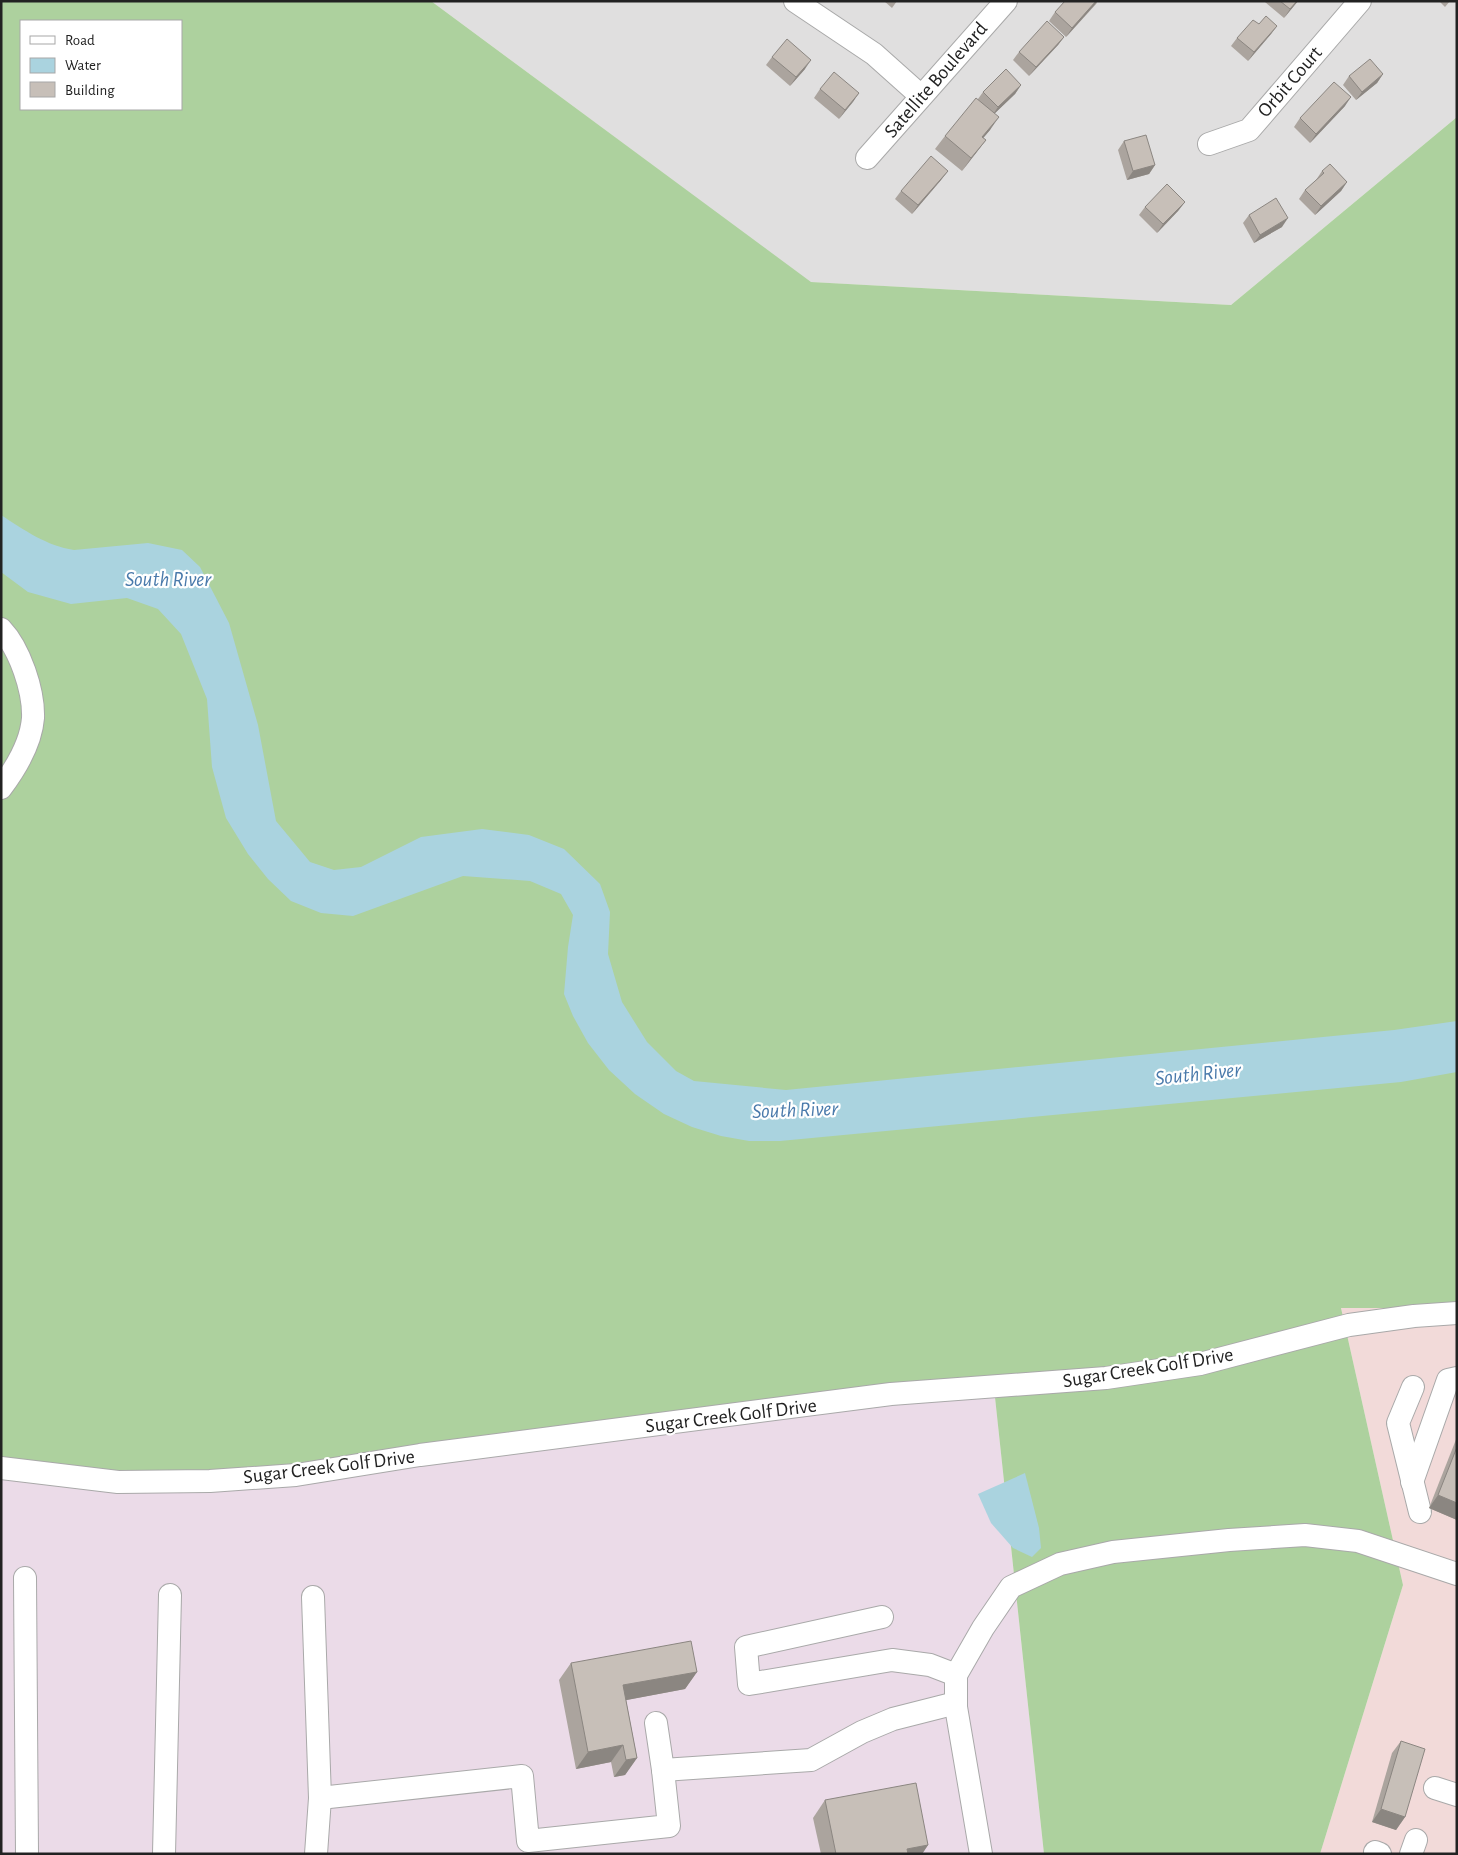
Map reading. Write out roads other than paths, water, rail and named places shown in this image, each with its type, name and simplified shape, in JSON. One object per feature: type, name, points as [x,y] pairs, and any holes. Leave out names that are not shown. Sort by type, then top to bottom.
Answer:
[{"type":"street","points":[[795,1],[874,54],[921,96]]},
{"type":"street","name":"Satellite Boulevard","points":[[867,158],[1006,1]]},
{"type":"street","name":"Orbit Court","points":[[1209,144],[1249,130],[1360,1]]},
{"type":"street","points":[[1,629],[10,637],[23,664],[30,690],[33,718],[26,746],[15,770],[1,788]]},
{"type":"street","name":"Sugar Creek Golf Drive","points":[[1,1468],[118,1482],[210,1481],[296,1475],[420,1455],[891,1394],[1106,1378],[1200,1364],[1349,1325],[1414,1316],[1457,1314]]},
{"type":"street","points":[[1412,1482],[1448,1380],[1457,1378]]},
{"type":"street","points":[[1413,1387],[1398,1423],[1420,1512]]},
{"type":"street","points":[[981,1854],[956,1703],[956,1675],[983,1628],[1011,1586],[1060,1564],[1113,1552],[1229,1540],[1305,1535],[1358,1541],[1457,1574]]},
{"type":"street","points":[[25,1578],[27,1854]]},
{"type":"street","points":[[164,1854],[170,1594]]},
{"type":"street","points":[[313,1597],[320,1798],[316,1854]]},
{"type":"street","points":[[882,1617],[746,1647],[749,1684],[892,1660],[930,1665],[956,1675]]},
{"type":"street","points":[[663,1770],[811,1760],[862,1732],[893,1719],[956,1703]]},
{"type":"street","points":[[320,1798],[522,1776],[528,1841],[669,1826],[656,1723]]},
{"type":"street","points":[[1435,1788],[1457,1795]]},
{"type":"water","name":"South River","points":[[1,515],[36,537],[64,548],[74,550],[148,543],[182,550],[200,567],[229,623],[258,725],[276,821],[310,862],[334,870],[361,867],[421,837],[482,829],[529,835],[564,849],[600,884],[610,912],[608,954],[622,1002],[647,1042],[676,1071],[694,1081],[786,1090],[1394,1030],[1457,1021],[1457,1072],[1401,1082],[780,1141],[749,1141],[721,1136],[692,1127],[664,1114],[635,1094],[609,1070],[588,1043],[573,1016],[564,994],[573,915],[561,894],[530,881],[463,876],[353,916],[321,913],[291,901],[268,879],[248,854],[226,818],[212,767],[207,699],[181,634],[158,609],[127,598],[71,604],[28,592],[1,572]]},
{"type":"water","points":[[1025,1473],[1039,1528],[1041,1548],[1032,1557],[1013,1548],[991,1523],[978,1494]]}]
